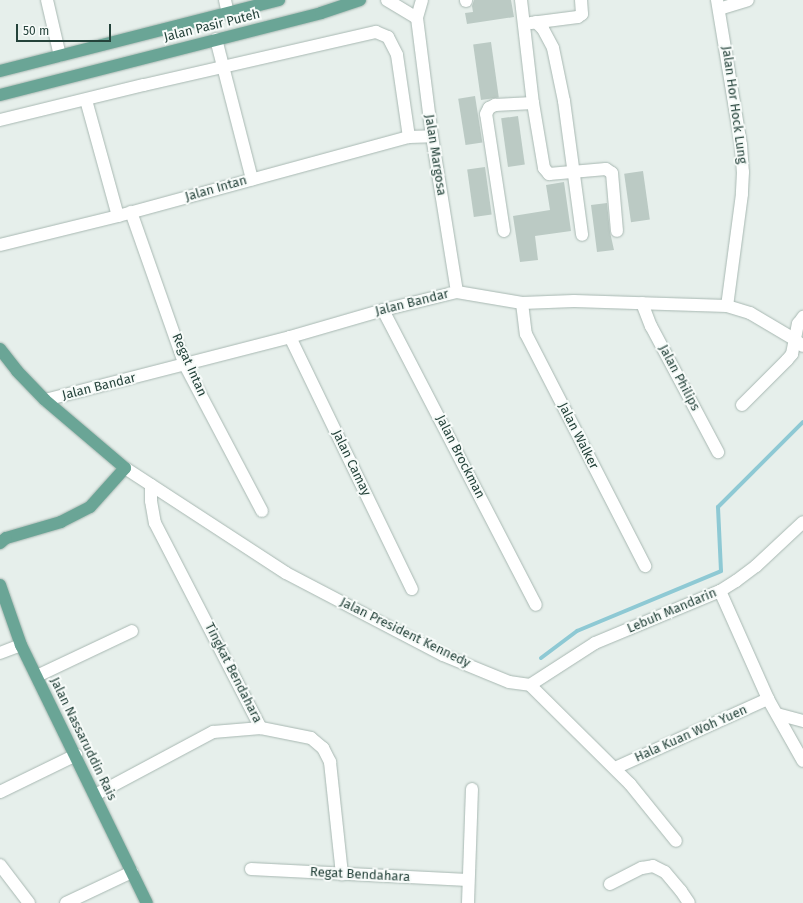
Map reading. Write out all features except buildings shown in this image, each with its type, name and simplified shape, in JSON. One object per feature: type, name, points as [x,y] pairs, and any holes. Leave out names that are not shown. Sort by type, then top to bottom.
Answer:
[{"type":"main road","name":"Jalan Pasir Puteh","points":[[0,71],[279,0]]},
{"type":"main road","name":"Jalan Pasir Puteh","points":[[0,95],[320,12],[360,0]]},
{"type":"main road","points":[[0,349],[17,371],[45,400],[125,468],[90,507],[61,522],[6,538],[0,543]]},
{"type":"main road","name":"Jalan Nassaruddin Rais","points":[[0,586],[21,644],[147,903]]},
{"type":"street","points":[[47,0],[60,56]]},
{"type":"street","points":[[225,0],[228,14]]},
{"type":"street","points":[[387,0],[417,18],[422,0]]},
{"type":"street","points":[[521,0],[530,23],[533,103],[544,168],[549,174],[606,169],[612,173],[617,231]]},
{"type":"street","points":[[530,23],[578,17],[582,14],[582,0]]},
{"type":"street","points":[[718,4],[748,0]]},
{"type":"street","name":"Jalan Hor Hock Lung","points":[[718,4],[741,145],[743,172],[742,194],[727,306]]},
{"type":"street","name":"Jalan Margosa","points":[[417,18],[432,136],[457,292]]},
{"type":"street","points":[[530,23],[543,29],[553,48],[564,101],[582,235]]},
{"type":"street","points":[[0,120],[376,32],[388,36],[397,55],[409,137]]},
{"type":"street","points":[[216,39],[252,178]]},
{"type":"street","points":[[86,100],[118,216]]},
{"type":"street","points":[[504,231],[486,114],[489,108],[495,105],[533,103]]},
{"type":"street","name":"Jalan Intan","points":[[0,245],[118,216],[252,178],[409,137],[432,136]]},
{"type":"street","name":"Regat Intan","points":[[130,212],[185,365],[262,511]]},
{"type":"street","name":"Jalan Bandar","points":[[45,400],[185,365],[383,310],[457,292],[522,303],[574,301],[727,306],[750,313],[798,343]]},
{"type":"street","name":"Jalan Walker","points":[[522,303],[526,334],[645,566]]},
{"type":"street","name":"Jalan Philips","points":[[642,303],[651,326],[718,452]]},
{"type":"street","name":"Jalan Brockman","points":[[383,310],[536,605]]},
{"type":"street","points":[[742,405],[792,354],[798,343],[798,324],[803,317]]},
{"type":"street","name":"Jalan Camay","points":[[290,337],[412,589]]},
{"type":"street","name":"Jalan President Kennedy","points":[[125,468],[286,573],[442,655],[509,682],[530,685]]},
{"type":"street","name":"Tingkat Bendahara","points":[[151,485],[151,501],[156,523],[261,728],[311,738],[323,748],[330,762],[342,874]]},
{"type":"street","name":"Lebuh Mandarin","points":[[530,685],[595,644],[720,591],[756,566],[803,522]]},
{"type":"street","points":[[720,591],[768,699],[803,761]]},
{"type":"street","points":[[37,676],[132,631]]},
{"type":"street","points":[[0,654],[21,644]]},
{"type":"street","points":[[530,685],[544,701],[615,768],[676,841]]},
{"type":"street","name":"Hala Kuan Woh Yuen","points":[[615,768],[768,699]]},
{"type":"street","points":[[777,714],[803,721]]},
{"type":"street","points":[[95,795],[213,732],[261,728]]},
{"type":"street","points":[[0,792],[76,755]]},
{"type":"street","points":[[468,903],[472,789]]},
{"type":"street","points":[[0,865],[29,903]]},
{"type":"street","points":[[610,884],[642,868],[653,866],[665,872],[689,903]]},
{"type":"street","name":"Regat Bendahara","points":[[251,869],[468,880]]},
{"type":"street","points":[[66,903],[132,872]]},
{"type":"waterway","points":[[541,658],[577,631],[721,571],[718,507],[803,422]]}]
